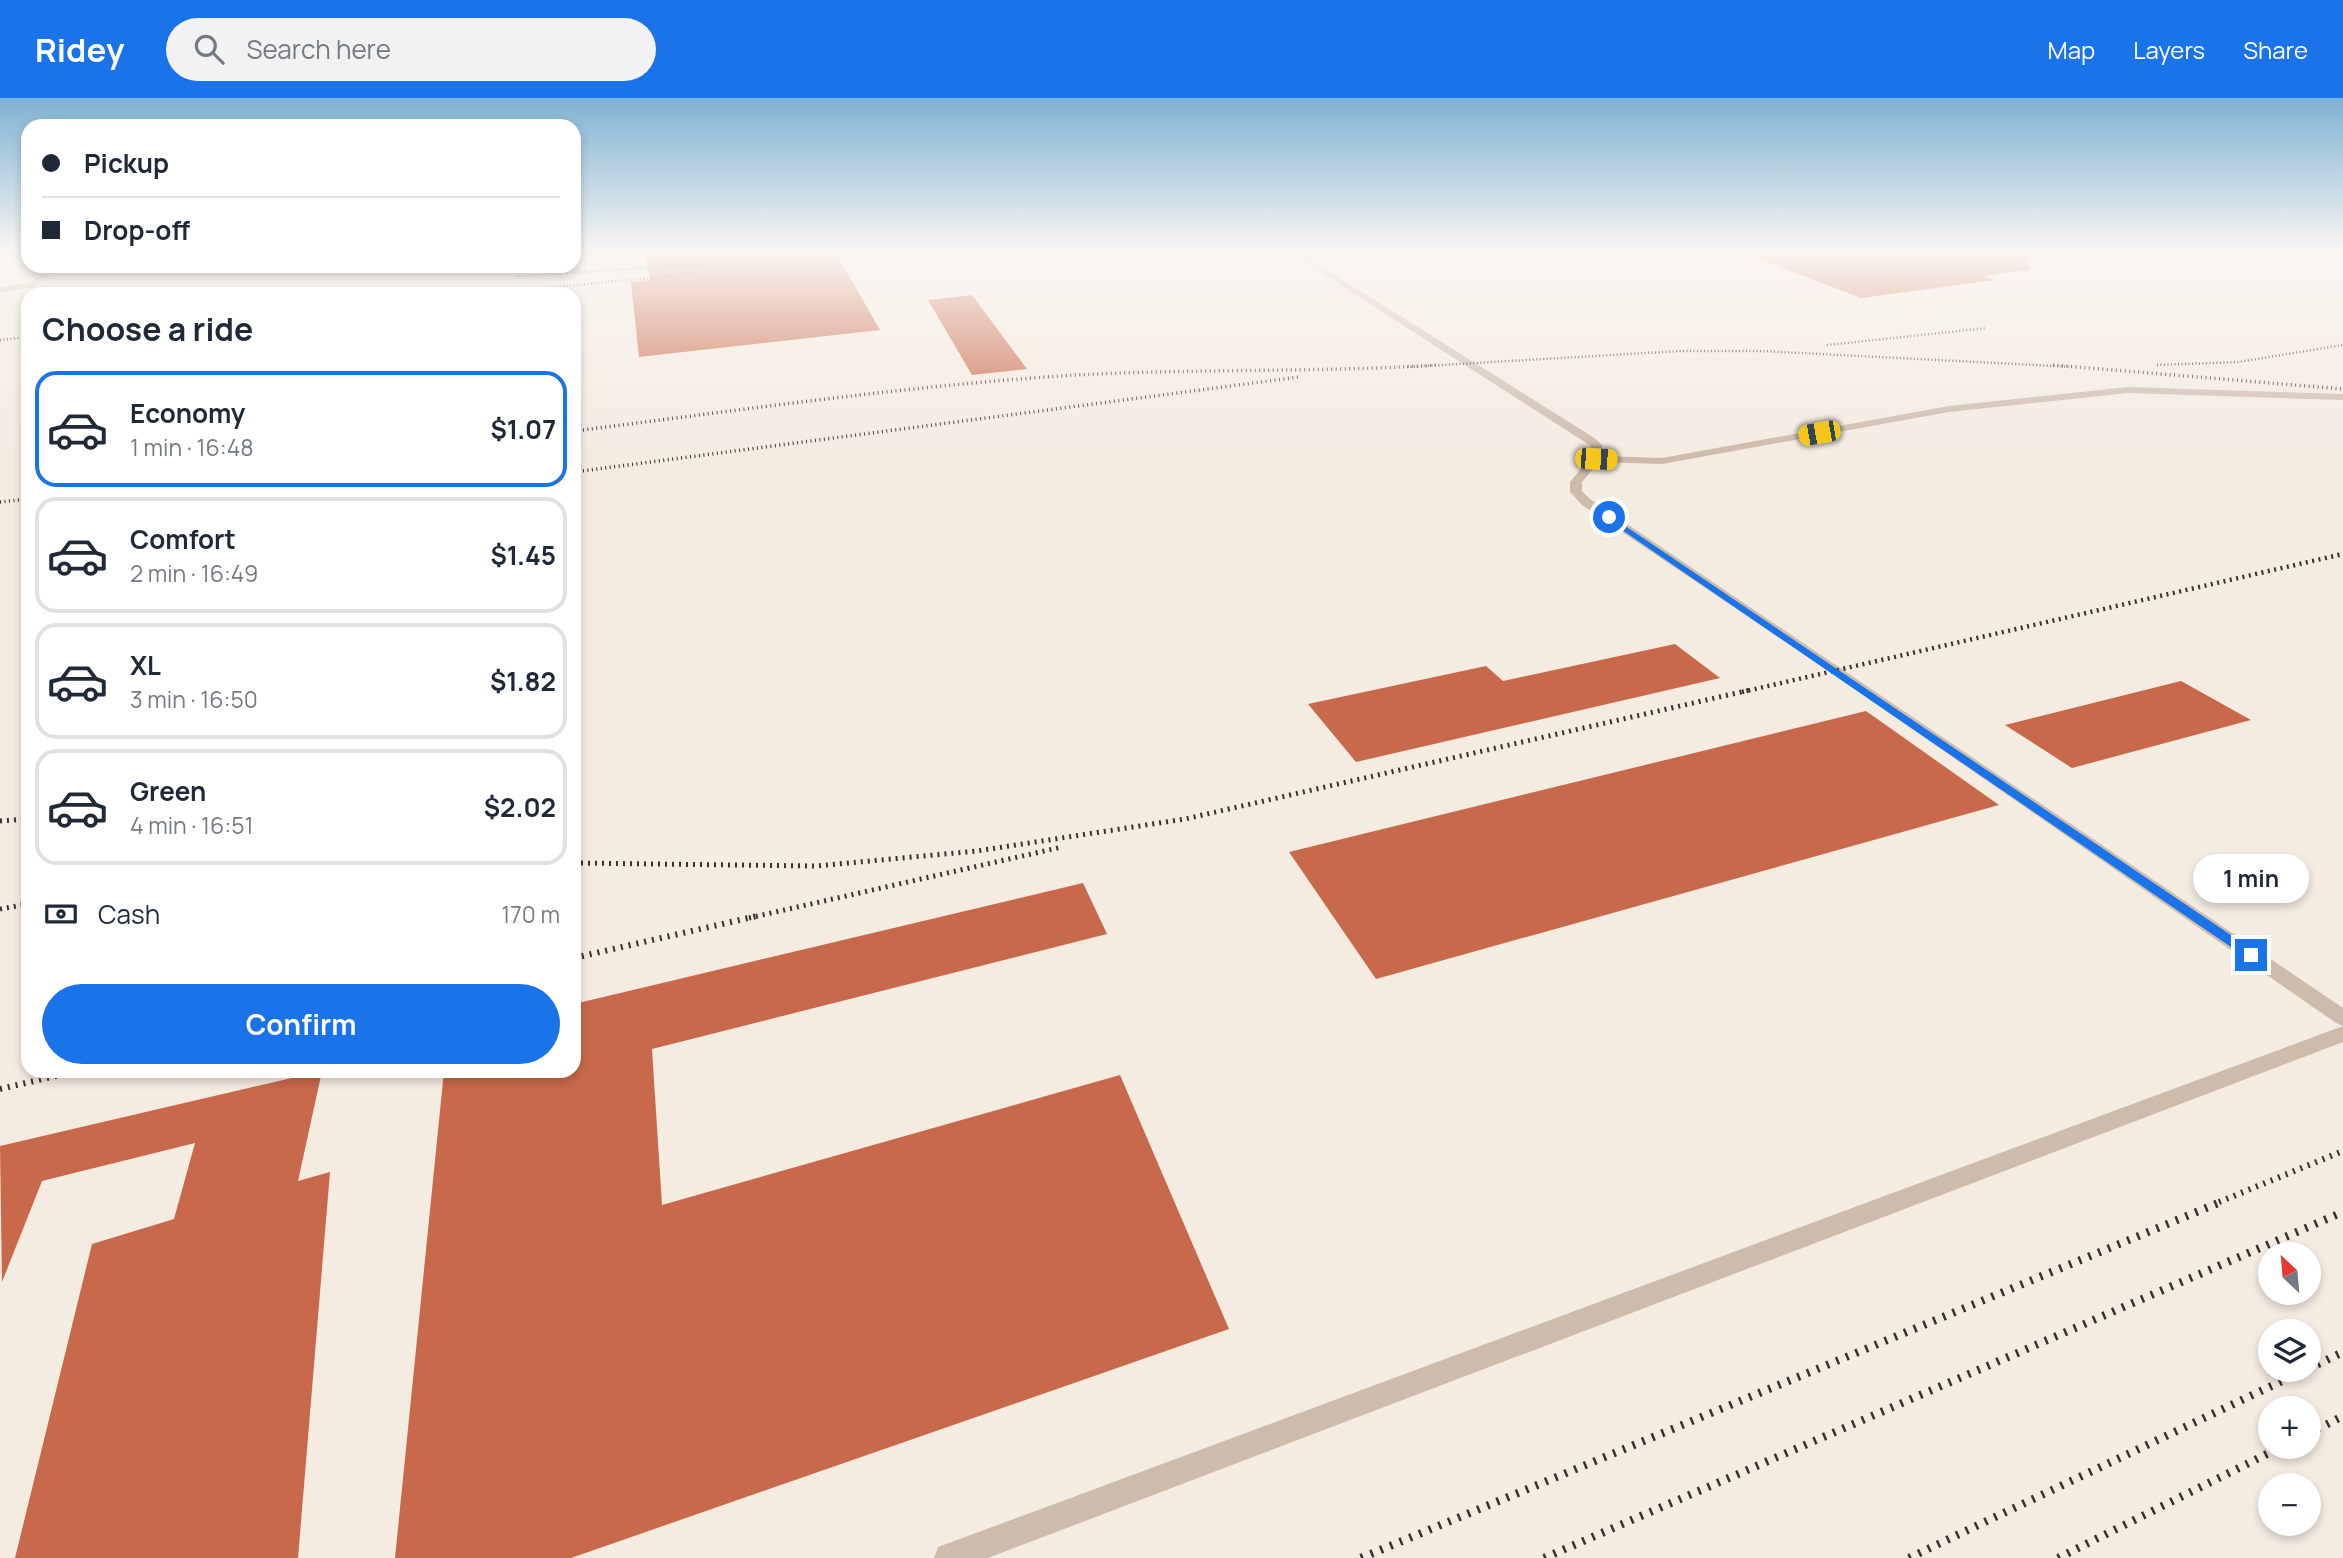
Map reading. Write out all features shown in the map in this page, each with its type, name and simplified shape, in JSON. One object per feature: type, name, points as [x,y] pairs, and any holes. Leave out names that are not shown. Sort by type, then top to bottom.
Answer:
[{"type":"lane","points":[[1400,319],[1592,440],[1597,445],[1596,459],[1576,482],[1576,492],[1586,502],[1838,671],[2343,1018]]},
{"type":"lane","points":[[1596,459],[1662,461],[1949,409],[2128,390],[2343,397]]},
{"type":"lane","points":[[949,1558],[2343,1034]]},
{"type":"building","points":[[635,319],[874,319],[880,330],[639,357]]},
{"type":"building","points":[[939,319],[990,319],[1027,369],[972,375]]},
{"type":"building","points":[[1675,644],[1720,678],[1356,762],[1308,704],[1486,666],[1503,681]]},
{"type":"building","points":[[2181,681],[2251,720],[2072,768],[2005,725]]},
{"type":"building","points":[[1866,711],[1999,805],[1376,979],[1289,852]]},
{"type":"building","points":[[1083,883],[1107,934],[652,1049],[662,1205],[1120,1075],[1229,1329],[571,1558],[395,1558],[443,1078],[581,1078],[581,1002]]},
{"type":"building","points":[[292,1078],[320,1078],[298,1181],[330,1172],[298,1558],[15,1558],[92,1244],[174,1219],[195,1143],[42,1181],[2,1282],[0,1146]]},
{"type":"railway","points":[[1827,345],[1987,328]]},
{"type":"railway","points":[[0,340],[21,338]]},
{"type":"railway","points":[[2157,365],[2238,362],[2343,345]]},
{"type":"railway","points":[[1407,367],[1680,351],[1762,351],[2074,367]]},
{"type":"railway","points":[[581,430],[877,393],[1060,376],[1437,365]]},
{"type":"railway","points":[[2053,365],[2343,389]]},
{"type":"railway","points":[[581,471],[1299,377]]},
{"type":"railway","points":[[0,502],[21,500]]},
{"type":"railway","points":[[1742,692],[2343,554]]},
{"type":"railway","points":[[581,863],[816,866],[977,851],[1185,819],[1750,690]]},
{"type":"railway","points":[[0,821],[21,820]]},
{"type":"railway","points":[[749,918],[1062,847]]},
{"type":"railway","points":[[0,909],[21,905]]},
{"type":"railway","points":[[581,956],[757,916]]},
{"type":"railway","points":[[0,1089],[47,1078]]},
{"type":"railway","points":[[2219,1202],[2343,1151]]},
{"type":"railway","points":[[1361,1558],[2223,1201]]},
{"type":"railway","points":[[1544,1558],[2343,1212]]},
{"type":"railway","points":[[2321,1363],[2343,1352]]},
{"type":"railway","points":[[1909,1558],[2280,1382]]},
{"type":"railway","points":[[2321,1427],[2343,1416]]},
{"type":"railway","points":[[2058,1558],[2258,1458]]},
{"type":"route","points":[[1609,517],[2251,955]]}]
